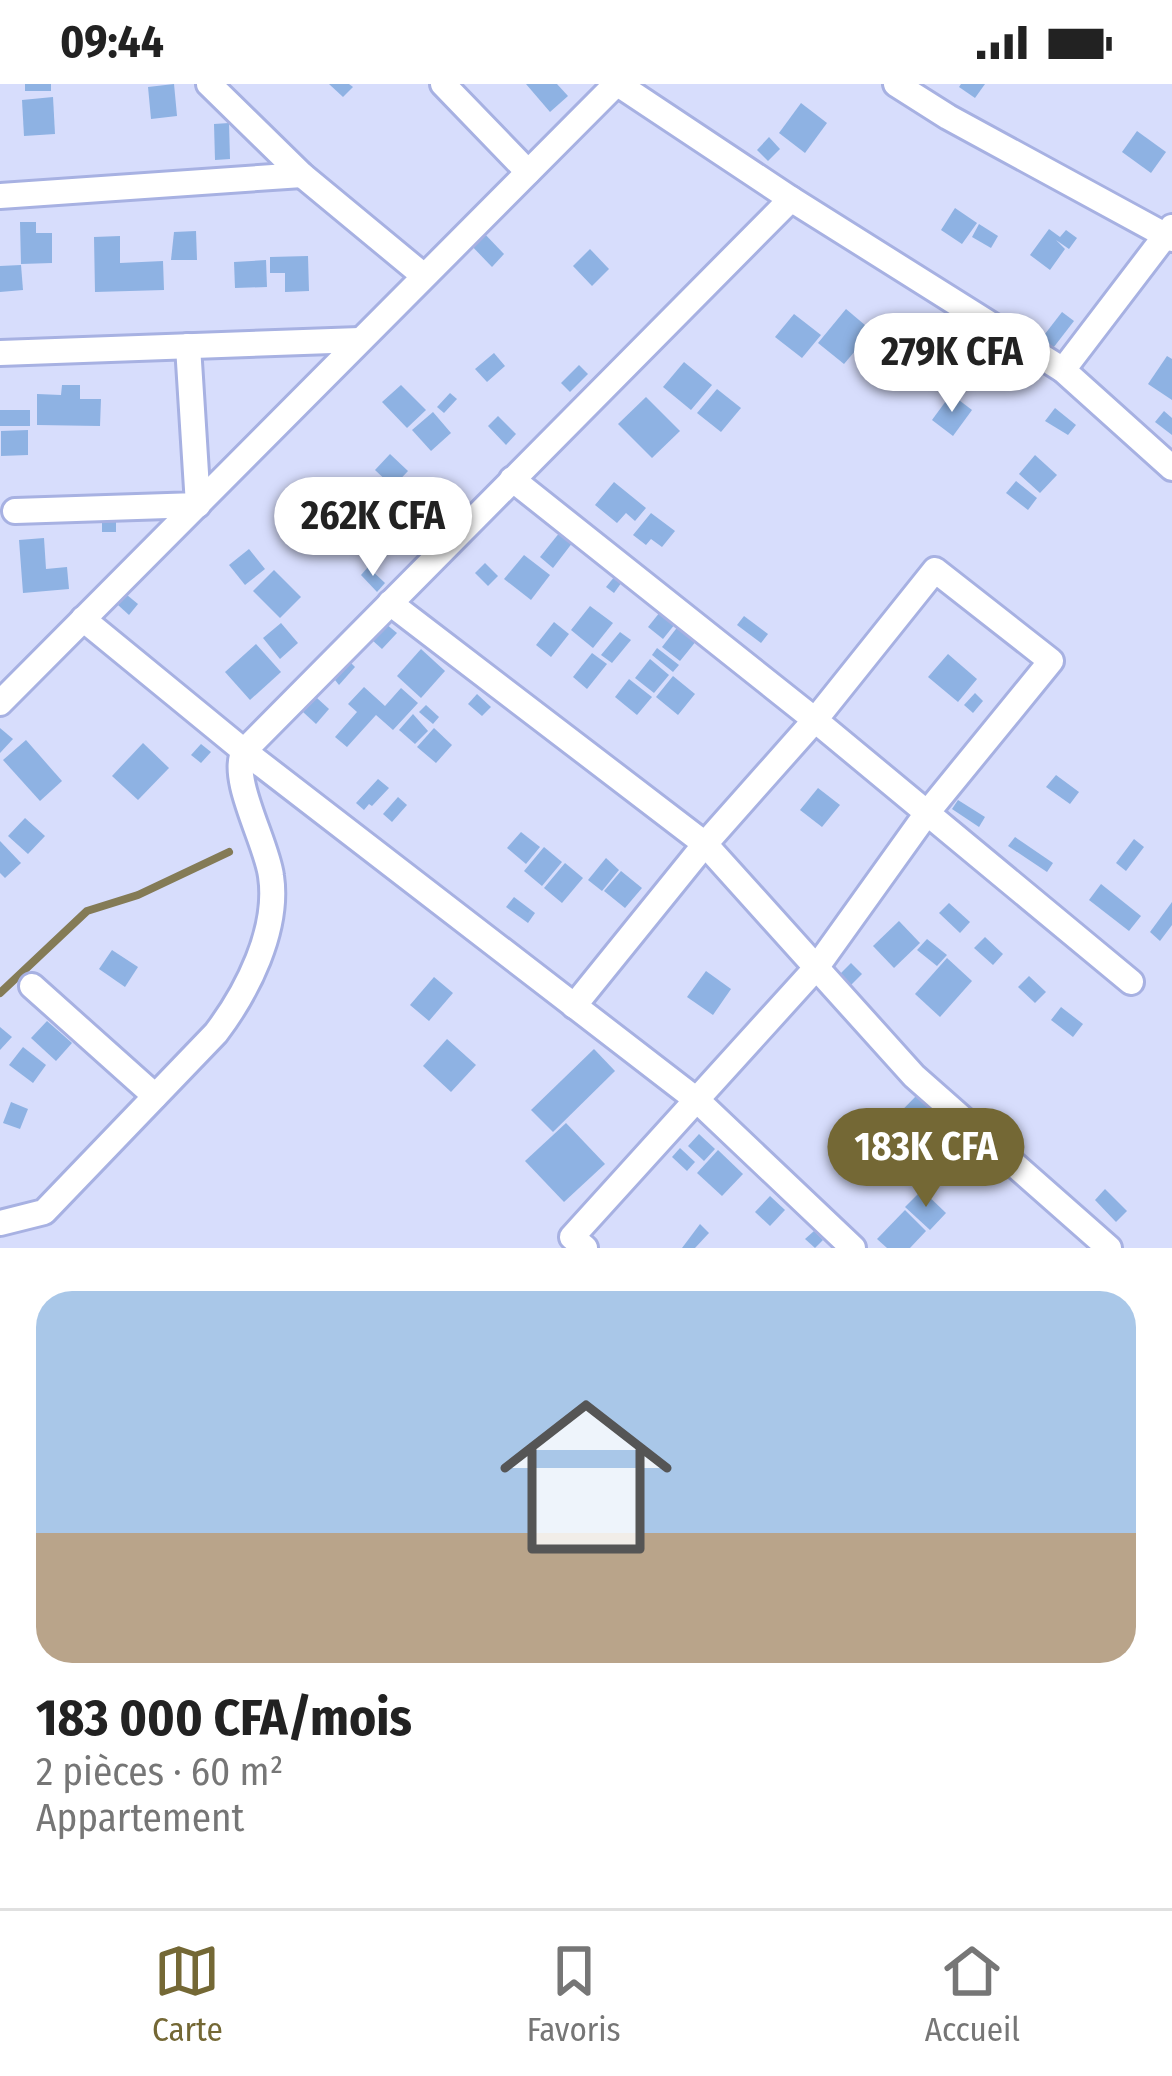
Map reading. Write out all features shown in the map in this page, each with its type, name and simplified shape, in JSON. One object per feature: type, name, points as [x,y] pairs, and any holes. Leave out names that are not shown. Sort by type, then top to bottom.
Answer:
[{"type":"street","points":[[209,84],[302,175],[424,276]]},
{"type":"street","points":[[443,84],[528,172]]},
{"type":"street","points":[[0,703],[617,84],[1063,370],[1172,468]]},
{"type":"street","points":[[896,84],[1170,235],[1063,370]]},
{"type":"street","points":[[0,196],[302,175]]},
{"type":"street","points":[[0,1223],[44,1212],[216,1034],[238,1005],[271,910],[272,880],[265,844],[240,777],[238,761],[244,751],[791,199]]},
{"type":"street","points":[[0,353],[360,340]]},
{"type":"street","points":[[188,346],[198,505]]},
{"type":"street","points":[[512,479],[815,720],[1131,982]]},
{"type":"street","points":[[15,511],[198,505]]},
{"type":"street","points":[[574,1006],[935,570],[1051,661],[927,814],[816,968],[572,1237],[585,1248]]},
{"type":"street","points":[[390,603],[704,844],[914,1076],[1109,1248]]},
{"type":"street","points":[[83,619],[244,751],[698,1101],[853,1248]]},
{"type":"street","points":[[32,986],[155,1096]]},
{"type":"building","points":[[25,84],[51,84],[51,91],[25,91]]},
{"type":"building","points":[[174,84],[177,116],[151,119],[148,87]]},
{"type":"building","points":[[329,84],[349,84],[353,87],[343,97]]},
{"type":"building","points":[[526,84],[557,84],[568,96],[550,112]]},
{"type":"building","points":[[961,84],[985,84],[975,98]]},
{"type":"building","points":[[53,97],[55,134],[24,136],[22,100]]},
{"type":"building","points":[[801,103],[827,123],[805,153],[779,133]]},
{"type":"building","points":[[229,123],[230,159],[215,160],[214,124]]},
{"type":"building","points":[[1137,131],[1166,152],[1151,173],[1122,152]]},
{"type":"building","points":[[769,137],[780,149],[768,161],[757,150]]},
{"type":"building","points":[[955,208],[977,223],[962,244],[941,230]]},
{"type":"building","points":[[20,222],[36,222],[36,233],[52,233],[52,263],[21,264]]},
{"type":"building","points":[[979,224],[998,236],[991,248],[972,237]]},
{"type":"building","points":[[480,229],[504,254],[492,267],[467,241]]},
{"type":"building","points":[[1049,229],[1060,237],[1066,230],[1077,238],[1069,249],[1056,240],[1065,249],[1050,270],[1030,255]]},
{"type":"building","points":[[196,231],[197,260],[171,260],[174,232]]},
{"type":"building","points":[[120,236],[120,263],[163,261],[164,290],[95,292],[94,237]]},
{"type":"building","points":[[590,249],[609,269],[592,286],[573,266]]},
{"type":"building","points":[[308,256],[309,291],[285,292],[285,273],[270,273],[270,257]]},
{"type":"building","points":[[266,260],[267,287],[235,288],[234,262]]},
{"type":"building","points":[[21,265],[23,290],[0,292],[0,266]]},
{"type":"building","points":[[846,309],[872,331],[844,364],[818,343]]},
{"type":"building","points":[[1062,312],[1074,321],[1050,352],[1038,343]]},
{"type":"building","points":[[794,314],[821,335],[802,358],[775,337]]},
{"type":"building","points":[[494,353],[505,366],[487,382],[475,369]]},
{"type":"building","points":[[1167,356],[1172,359],[1172,400],[1148,384]]},
{"type":"building","points":[[684,362],[712,385],[691,410],[663,387]]},
{"type":"building","points":[[579,365],[588,374],[570,392],[561,383]]},
{"type":"building","points":[[995,368],[1006,377],[996,388],[985,379]]},
{"type":"building","points":[[62,385],[80,385],[80,399],[101,399],[100,426],[37,425],[37,394],[61,395]]},
{"type":"building","points":[[401,385],[426,410],[407,428],[382,402]]},
{"type":"building","points":[[717,389],[741,408],[721,432],[697,413]]},
{"type":"building","points":[[450,393],[457,399],[444,413],[437,407]]},
{"type":"building","points":[[951,394],[972,410],[953,436],[932,420]]},
{"type":"building","points":[[646,397],[680,431],[652,458],[618,424]]},
{"type":"building","points":[[1055,408],[1076,425],[1068,435],[1045,421]]},
{"type":"building","points":[[0,410],[30,410],[30,426],[0,426]]},
{"type":"building","points":[[1164,411],[1172,418],[1172,435],[1155,422]]},
{"type":"building","points":[[433,412],[451,433],[431,451],[412,430]]},
{"type":"building","points":[[498,416],[516,434],[506,445],[488,426]]},
{"type":"building","points":[[28,430],[28,455],[1,456],[1,431]]},
{"type":"building","points":[[390,454],[408,471],[393,487],[375,470]]},
{"type":"building","points":[[1035,455],[1057,475],[1040,493],[1019,474]]},
{"type":"building","points":[[1016,481],[1037,498],[1028,510],[1006,493]]},
{"type":"building","points":[[614,482],[646,508],[635,521],[626,513],[617,523],[595,505]]},
{"type":"building","points":[[302,502],[320,525],[296,544],[278,522]]},
{"type":"building","points":[[651,513],[675,531],[662,547],[651,539],[646,545],[633,535]]},
{"type":"building","points":[[102,517],[116,517],[116,532],[102,532]]},
{"type":"building","points":[[560,532],[573,542],[553,568],[540,557]]},
{"type":"building","points":[[44,538],[46,569],[67,567],[69,589],[23,593],[19,540]]},
{"type":"building","points":[[379,540],[387,550],[377,560],[368,550]]},
{"type":"building","points":[[249,549],[265,569],[245,585],[229,565]]},
{"type":"building","points":[[524,555],[550,575],[531,600],[504,579]]},
{"type":"building","points":[[485,563],[498,576],[488,586],[475,573]]},
{"type":"building","points":[[368,567],[385,583],[377,592],[361,575]]},
{"type":"building","points":[[274,570],[301,597],[280,618],[253,591]]},
{"type":"building","points":[[615,576],[622,582],[614,593],[606,587]]},
{"type":"building","points":[[127,595],[138,604],[129,615],[118,605]]},
{"type":"building","points":[[590,606],[613,623],[593,648],[571,630]]},
{"type":"building","points":[[660,612],[675,624],[663,639],[648,627]]},
{"type":"building","points":[[744,616],[768,634],[761,643],[737,625]]},
{"type":"building","points":[[554,622],[569,634],[551,657],[536,645]]},
{"type":"building","points":[[281,623],[298,643],[280,659],[263,638]]},
{"type":"building","points":[[386,624],[397,633],[382,649],[372,640]]},
{"type":"building","points":[[679,625],[697,640],[680,661],[662,647]]},
{"type":"building","points":[[620,632],[631,640],[612,663],[601,655]]},
{"type":"building","points":[[256,644],[281,672],[250,700],[225,672]]},
{"type":"building","points":[[657,648],[679,665],[673,672],[652,655]]},
{"type":"building","points":[[421,649],[445,671],[421,698],[397,676]]},
{"type":"building","points":[[592,653],[607,664],[587,689],[573,677]]},
{"type":"building","points":[[948,654],[977,679],[958,702],[928,677]]},
{"type":"building","points":[[650,659],[669,675],[654,693],[635,678]]},
{"type":"building","points":[[351,663],[355,667],[339,685],[335,680]]},
{"type":"building","points":[[673,676],[695,694],[678,715],[656,697]]},
{"type":"building","points":[[629,679],[652,697],[637,715],[615,697]]},
{"type":"building","points":[[364,687],[385,706],[401,688],[418,703],[393,730],[376,715],[347,747],[335,737],[357,712],[348,704]]},
{"type":"building","points":[[975,693],[983,701],[973,713],[964,705]]},
{"type":"building","points":[[477,694],[491,707],[482,716],[468,704]]},
{"type":"building","points":[[317,698],[329,709],[316,724],[303,712]]},
{"type":"building","points":[[426,705],[439,717],[433,724],[419,712]]},
{"type":"building","points":[[413,714],[428,731],[415,744],[399,730]]},
{"type":"building","points":[[0,728],[13,739],[0,753]]},
{"type":"building","points":[[434,728],[452,745],[436,763],[417,747]]},
{"type":"building","points":[[26,740],[62,781],[40,801],[3,760]]},
{"type":"building","points":[[143,743],[169,768],[138,800],[112,776]]},
{"type":"building","points":[[201,744],[211,752],[201,763],[191,755]]},
{"type":"building","points":[[1056,775],[1079,792],[1070,804],[1046,787]]},
{"type":"building","points":[[378,779],[389,788],[364,810],[356,803]]},
{"type":"building","points":[[818,788],[840,805],[822,827],[800,810]]},
{"type":"building","points":[[398,797],[407,805],[392,822],[383,814]]},
{"type":"building","points":[[958,800],[985,817],[979,827],[952,809]]},
{"type":"building","points":[[25,818],[45,836],[28,854],[8,836]]},
{"type":"building","points":[[521,832],[540,847],[526,864],[507,848]]},
{"type":"building","points":[[1015,837],[1053,863],[1047,872],[1008,846]]},
{"type":"building","points":[[1134,839],[1144,847],[1126,871],[1116,863]]},
{"type":"building","points":[[0,841],[21,863],[5,878],[0,873]]},
{"type":"building","points":[[544,847],[562,862],[542,886],[524,871]]},
{"type":"building","points":[[606,858],[619,870],[602,891],[588,880]]},
{"type":"building","points":[[565,863],[583,878],[562,903],[544,888]]},
{"type":"building","points":[[621,871],[642,888],[625,908],[604,891]]},
{"type":"building","points":[[1101,884],[1141,916],[1129,931],[1089,900]]},
{"type":"building","points":[[514,897],[535,913],[528,923],[506,907]]},
{"type":"building","points":[[1172,902],[1172,925],[1160,941],[1150,932]]},
{"type":"building","points":[[949,903],[970,922],[960,933],[939,913]]},
{"type":"building","points":[[899,921],[920,943],[894,968],[873,946]]},
{"type":"building","points":[[985,937],[1003,954],[993,965],[974,948]]},
{"type":"building","points":[[927,939],[947,955],[937,966],[917,950]]},
{"type":"building","points":[[112,950],[138,967],[125,987],[99,969]]},
{"type":"building","points":[[947,958],[972,981],[940,1017],[915,994]]},
{"type":"building","points":[[851,963],[862,974],[851,985],[840,974]]},
{"type":"building","points":[[706,971],[731,989],[713,1015],[687,997]]},
{"type":"building","points":[[1029,976],[1046,992],[1035,1003],[1018,987]]},
{"type":"building","points":[[434,977],[453,993],[429,1021],[410,1005]]},
{"type":"building","points":[[1061,1007],[1083,1024],[1073,1037],[1051,1020]]},
{"type":"building","points":[[47,1021],[72,1043],[56,1061],[31,1038]]},
{"type":"building","points":[[0,1027],[12,1037],[0,1050]]},
{"type":"building","points":[[447,1039],[476,1065],[451,1092],[423,1066]]},
{"type":"building","points":[[23,1047],[46,1065],[33,1083],[9,1065]]},
{"type":"building","points":[[594,1049],[615,1071],[553,1132],[531,1110]]},
{"type":"building","points":[[918,1094],[941,1116],[897,1162],[874,1139]]},
{"type":"building","points":[[11,1102],[28,1109],[20,1129],[3,1123]]},
{"type":"building","points":[[566,1123],[605,1164],[564,1202],[525,1161]]},
{"type":"building","points":[[699,1134],[715,1149],[704,1161],[688,1146]]},
{"type":"building","points":[[923,1143],[942,1161],[918,1185],[899,1167]]},
{"type":"building","points":[[680,1148],[695,1162],[687,1171],[672,1157]]},
{"type":"building","points":[[718,1150],[743,1174],[722,1196],[697,1173]]},
{"type":"building","points":[[1105,1189],[1127,1211],[1116,1222],[1095,1200]]},
{"type":"building","points":[[922,1190],[946,1213],[930,1230],[905,1207]]},
{"type":"building","points":[[770,1196],[785,1210],[770,1226],[755,1212]]},
{"type":"building","points":[[905,1210],[926,1231],[910,1248],[887,1248],[877,1239]]},
{"type":"building","points":[[700,1224],[709,1233],[695,1248],[682,1248]]},
{"type":"building","points":[[814,1231],[823,1240],[815,1248],[805,1239]]},
{"type":"waterway","points":[[0,993],[87,911],[138,895],[229,852]]}]
